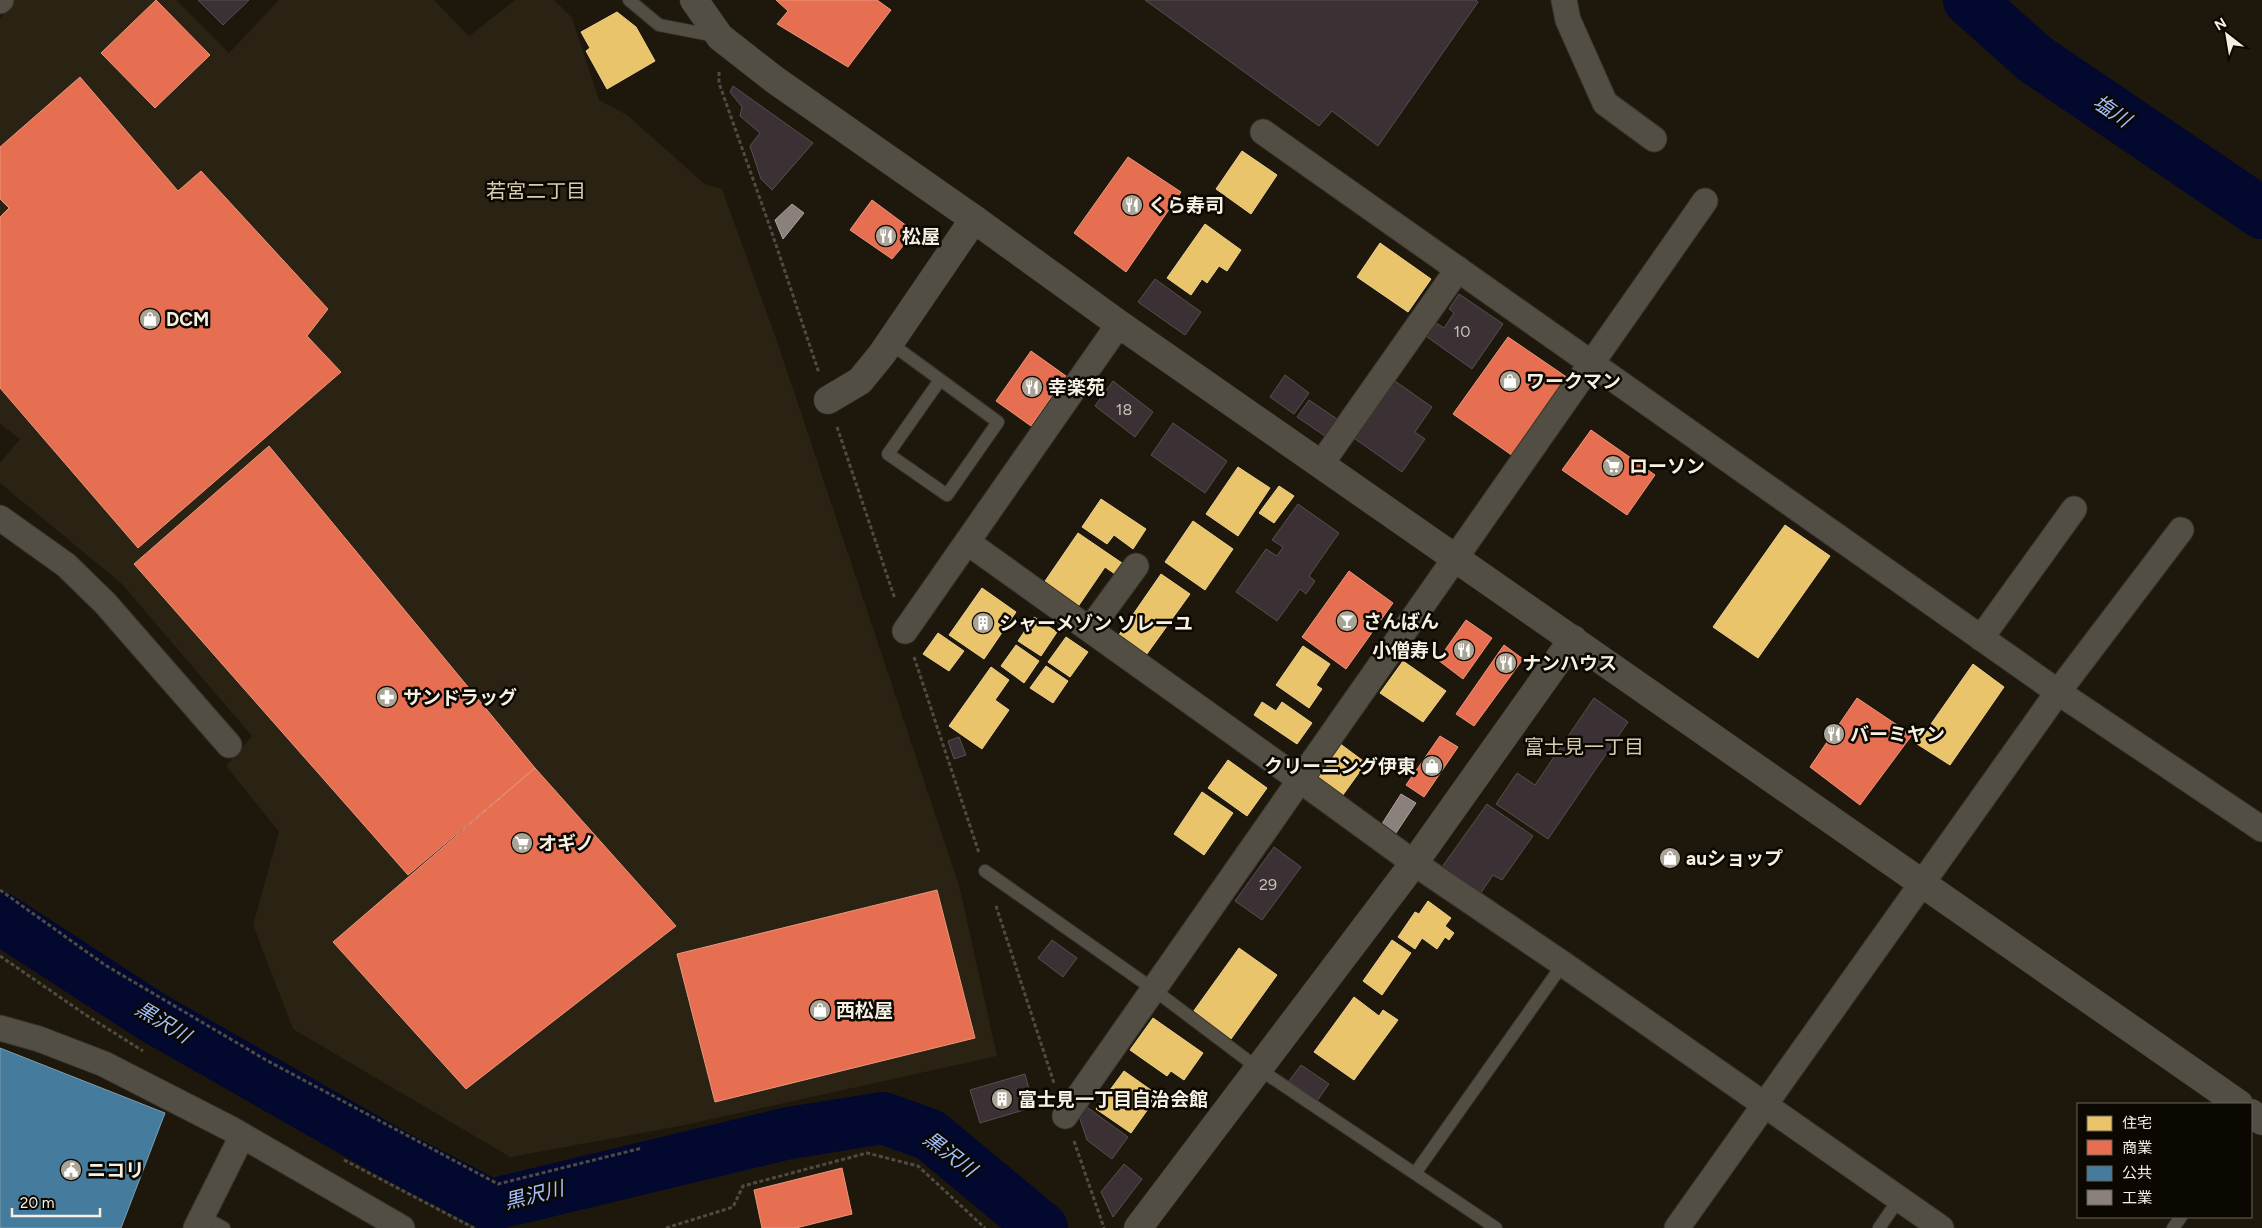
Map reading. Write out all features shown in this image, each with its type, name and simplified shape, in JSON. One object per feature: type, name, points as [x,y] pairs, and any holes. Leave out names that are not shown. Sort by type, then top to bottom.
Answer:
[{"type":"street","points":[[694,0],[720,37],[775,80],[974,218],[1119,324],[1923,883],[2235,1103]]},
{"type":"street","points":[[1564,0],[1568,20],[1604,103],[1654,139]]},
{"type":"street","points":[[1264,132],[2058,692],[2262,829]]},
{"type":"street","points":[[1065,1116],[1706,201]]},
{"type":"street","points":[[828,400],[860,381],[890,343],[974,218]]},
{"type":"street","points":[[1321,464],[1458,270]]},
{"type":"street","points":[[905,630],[1119,324]]},
{"type":"street","points":[[1982,638],[2074,509]]},
{"type":"street","points":[[0,518],[66,565],[105,603],[229,745]]},
{"type":"street","points":[[1677,1228],[2058,692],[2181,530]]},
{"type":"street","points":[[967,542],[1300,780],[1414,864],[1562,964],[1941,1228]]},
{"type":"street","points":[[1090,629],[1136,566]]},
{"type":"street","points":[[1138,1228],[1414,864],[1573,639]]},
{"type":"street","points":[[0,1028],[39,1039],[104,1064],[242,1136],[402,1228]]},
{"type":"street","points":[[199,1222],[242,1136]]},
{"type":"lane","points":[[629,0],[659,25],[720,37]]},
{"type":"lane","points":[[890,343],[998,422],[947,495],[888,454],[940,380]]},
{"type":"lane","points":[[985,871],[1153,989],[1259,1069],[1416,1172],[1496,1228]]},
{"type":"lane","points":[[1416,1172],[1562,964]]},
{"type":"lane","points":[[1879,1228],[1899,1200]]},
{"type":"lane","points":[[199,1222],[224,1228]]},
{"type":"path","points":[[0,890],[105,965],[266,1060],[498,1184],[642,1148]]},
{"type":"path","points":[[666,1228],[733,1207],[743,1186],[867,1153],[918,1166],[985,1228]]},
{"type":"shaded area","points":[[14,0],[176,0],[229,53],[279,0],[434,0],[469,36],[515,0],[554,0],[572,18],[599,100],[627,115],[705,184],[722,189],[779,347],[960,889],[997,1056],[680,1126],[510,1157],[293,1029],[253,925],[279,832],[226,766],[252,736],[122,584],[0,483],[0,463],[20,439],[0,424],[0,19]]},
{"type":"building: 住宅","points":[[617,12],[636,27],[655,61],[607,89],[586,51],[590,48],[581,32]]},
{"type":"building: 住宅","points":[[1242,151],[1277,175],[1251,214],[1216,189]]},
{"type":"building: 住宅","points":[[1205,224],[1241,250],[1227,271],[1219,266],[1207,283],[1202,279],[1191,295],[1167,278]]},
{"type":"building: 住宅","points":[[1380,243],[1431,279],[1408,312],[1357,277]]},
{"type":"building: 住宅","points":[[1238,467],[1270,488],[1238,536],[1206,514]]},
{"type":"building: 住宅","points":[[1279,486],[1294,496],[1274,523],[1259,513]]},
{"type":"building: 住宅","points":[[1101,499],[1146,529],[1133,549],[1114,535],[1107,544],[1082,527]]},
{"type":"building: 住宅","points":[[1193,521],[1233,549],[1205,590],[1165,562]]},
{"type":"building: 住宅","points":[[1785,525],[1830,556],[1758,658],[1713,627]]},
{"type":"building: 住宅","points":[[1078,533],[1122,563],[1115,574],[1105,567],[1075,611],[1041,587]]},
{"type":"building: 住宅","points":[[1161,574],[1190,594],[1144,658],[1116,639]]},
{"type":"building: 住宅","name":"シャーメゾン ソレーユ","points":[[982,588],[1016,612],[984,659],[949,635]]},
{"type":"building: 住宅","points":[[1034,617],[1057,632],[1041,656],[1018,641]]},
{"type":"building: 住宅","points":[[938,633],[964,651],[949,671],[923,654]]},
{"type":"building: 住宅","points":[[1066,637],[1088,652],[1070,677],[1048,662]]},
{"type":"building: 住宅","points":[[1016,645],[1039,661],[1024,683],[1001,666]]},
{"type":"building: 住宅","points":[[1303,646],[1330,664],[1316,685],[1322,689],[1309,708],[1276,685]]},
{"type":"building: 住宅","points":[[1403,661],[1446,691],[1423,722],[1380,693]]},
{"type":"building: 住宅","points":[[1973,664],[2004,687],[1950,765],[1917,744]]},
{"type":"building: 住宅","points":[[1046,666],[1068,681],[1053,703],[1030,688]]},
{"type":"building: 住宅","points":[[991,667],[1009,680],[995,700],[1009,710],[982,749],[949,726]]},
{"type":"building: 住宅","points":[[1262,702],[1276,711],[1282,702],[1312,723],[1297,744],[1254,715]]},
{"type":"building: 住宅","points":[[1339,743],[1366,763],[1340,799],[1313,780]]},
{"type":"building: 住宅","points":[[1228,760],[1267,788],[1247,816],[1208,788]]},
{"type":"building: 住宅","points":[[1202,792],[1233,813],[1204,855],[1174,834]]},
{"type":"building: 住宅","points":[[1428,901],[1451,918],[1445,926],[1454,933],[1449,940],[1445,937],[1437,949],[1422,938],[1415,949],[1398,937],[1415,912],[1419,914]]},
{"type":"building: 住宅","points":[[1392,940],[1411,953],[1382,995],[1363,981]]},
{"type":"building: 住宅","points":[[1239,948],[1277,975],[1231,1039],[1193,1012]]},
{"type":"building: 住宅","points":[[1354,997],[1379,1016],[1383,1010],[1398,1020],[1354,1080],[1314,1052]]},
{"type":"building: 住宅","points":[[1153,1018],[1203,1053],[1184,1080],[1171,1071],[1167,1076],[1130,1050]]},
{"type":"building: 住宅","points":[[1124,1071],[1158,1095],[1131,1133],[1096,1109]]},
{"type":"building: 商業","points":[[156,0],[210,55],[155,108],[101,53]]},
{"type":"building: 商業","points":[[776,0],[877,0],[891,10],[848,67],[777,24],[788,11]]},
{"type":"building: 商業","points":[[80,77],[178,191],[201,171],[328,309],[307,336],[341,372],[138,548],[0,388],[0,217],[9,208],[0,199],[0,147]]},
{"type":"building: 商業","points":[[1128,157],[1181,192],[1126,272],[1074,233]]},
{"type":"building: 商業","points":[[872,200],[915,232],[892,259],[850,230]]},
{"type":"building: 商業","points":[[1508,337],[1568,378],[1513,456],[1453,414]]},
{"type":"building: 商業","points":[[1031,351],[1066,376],[1031,426],[996,401]]},
{"type":"building: 商業","points":[[1591,430],[1655,475],[1627,515],[1562,470]]},
{"type":"building: 商業","points":[[269,446],[535,768],[408,875],[134,564]]},
{"type":"building: 商業","points":[[1349,571],[1393,603],[1346,669],[1302,637]]},
{"type":"building: 商業","points":[[1466,620],[1492,638],[1463,679],[1438,660]]},
{"type":"building: 商業","points":[[1504,645],[1523,659],[1474,726],[1456,714]]},
{"type":"building: 商業","points":[[1857,698],[1912,735],[1860,805],[1810,767]]},
{"type":"building: 商業","points":[[1440,736],[1458,747],[1424,797],[1406,785]]},
{"type":"building: 商業","points":[[535,768],[676,926],[466,1089],[333,942]]},
{"type":"building: 商業","points":[[937,890],[975,1038],[715,1102],[677,954]]},
{"type":"building: 商業","points":[[842,1168],[852,1214],[796,1228],[762,1228],[754,1190]]},
{"type":"building: 公共","name":"ニコリ","points":[[0,1048],[165,1113],[121,1228],[0,1228]]},
{"type":"building: 工業","points":[[792,204],[804,213],[783,239],[775,220]]},
{"type":"building: 工業","points":[[1401,794],[1416,803],[1392,839],[1378,830]]},
{"type":"building: その他","points":[[198,0],[249,0],[223,25]]},
{"type":"building: その他","points":[[1145,0],[1476,0],[1478,2],[1378,146],[1332,111],[1319,126]]},
{"type":"building: その他","points":[[733,86],[813,143],[772,190],[761,179],[750,146],[760,133],[740,116],[742,107],[730,92]]},
{"type":"building: その他","points":[[1155,279],[1201,312],[1185,335],[1138,302]]},
{"type":"building: その他","points":[[1459,294],[1503,324],[1472,369],[1423,334],[1433,321],[1444,328],[1454,313],[1449,309]]},
{"type":"building: その他","points":[[1285,375],[1309,393],[1294,414],[1270,397]]},
{"type":"building: その他","points":[[1392,379],[1432,407],[1415,432],[1425,439],[1402,472],[1351,436]]},
{"type":"building: その他","points":[[1113,381],[1153,412],[1135,437],[1095,406]]},
{"type":"building: その他","points":[[1309,400],[1337,419],[1325,436],[1297,417]]},
{"type":"building: その他","points":[[1173,423],[1227,461],[1205,493],[1151,455]]},
{"type":"building: その他","points":[[1298,504],[1339,533],[1309,576],[1315,581],[1306,594],[1300,589],[1277,621],[1236,592],[1266,549],[1277,556],[1283,547],[1272,540]]},
{"type":"building: その他","points":[[1594,698],[1628,722],[1548,839],[1496,804],[1517,773],[1535,785]]},
{"type":"building: その他","points":[[959,737],[966,755],[954,759],[948,741]]},
{"type":"building: その他","points":[[1487,804],[1533,836],[1502,880],[1493,875],[1480,894],[1442,867]]},
{"type":"building: その他","points":[[1274,847],[1301,867],[1262,920],[1235,901]]},
{"type":"building: その他","points":[[1052,940],[1077,958],[1063,977],[1038,958]]},
{"type":"building: その他","points":[[1301,1065],[1329,1084],[1317,1101],[1289,1081]]},
{"type":"building: その他","name":"富士見一丁目自治会館","points":[[1025,1074],[1034,1107],[980,1123],[970,1090]]},
{"type":"building: その他","points":[[1084,1105],[1128,1137],[1112,1159],[1087,1140],[1078,1113]]},
{"type":"building: その他","points":[[1124,1164],[1142,1179],[1113,1217],[1101,1192]]},
{"type":"waterway","name":"塩川","points":[[1969,0],[2035,59],[2262,213]]},
{"type":"waterway","name":"黒沢川","points":[[0,918],[154,1018],[396,1156],[490,1205],[789,1133],[883,1118],[930,1135],[1042,1228]]},
{"type":"place","name":"くら寿司","points":[[1132,205]]},
{"type":"place","name":"松屋","points":[[886,236]]},
{"type":"place","name":"DCM","points":[[150,319]]},
{"type":"place","name":"ワークマン","points":[[1510,381]]},
{"type":"place","name":"幸楽苑","points":[[1032,387]]},
{"type":"place","name":"ローソン","points":[[1613,466]]},
{"type":"place","name":"さんばん","points":[[1347,621]]},
{"type":"place","name":"シャーメゾン ソレーユ","points":[[983,623]]},
{"type":"place","name":"小僧寿し","points":[[1464,650]]},
{"type":"place","name":"ナンハウス","points":[[1506,663]]},
{"type":"place","name":"サンドラッグ","points":[[387,697]]},
{"type":"place","name":"バーミヤン","points":[[1834,734]]},
{"type":"place","name":"クリーニング伊東","points":[[1432,766]]},
{"type":"place","name":"オギノ","points":[[522,843]]},
{"type":"place","name":"auショップ","points":[[1670,858]]},
{"type":"place","name":"西松屋","points":[[820,1010]]},
{"type":"place","name":"富士見一丁目自治会館","points":[[1002,1099]]},
{"type":"place","name":"ニコリ","points":[[71,1170]]},
{"type":"district","name":"若宮二丁目","points":[[536,191]]},
{"type":"district","name":"富士見一丁目","points":[[1584,747]]}]
